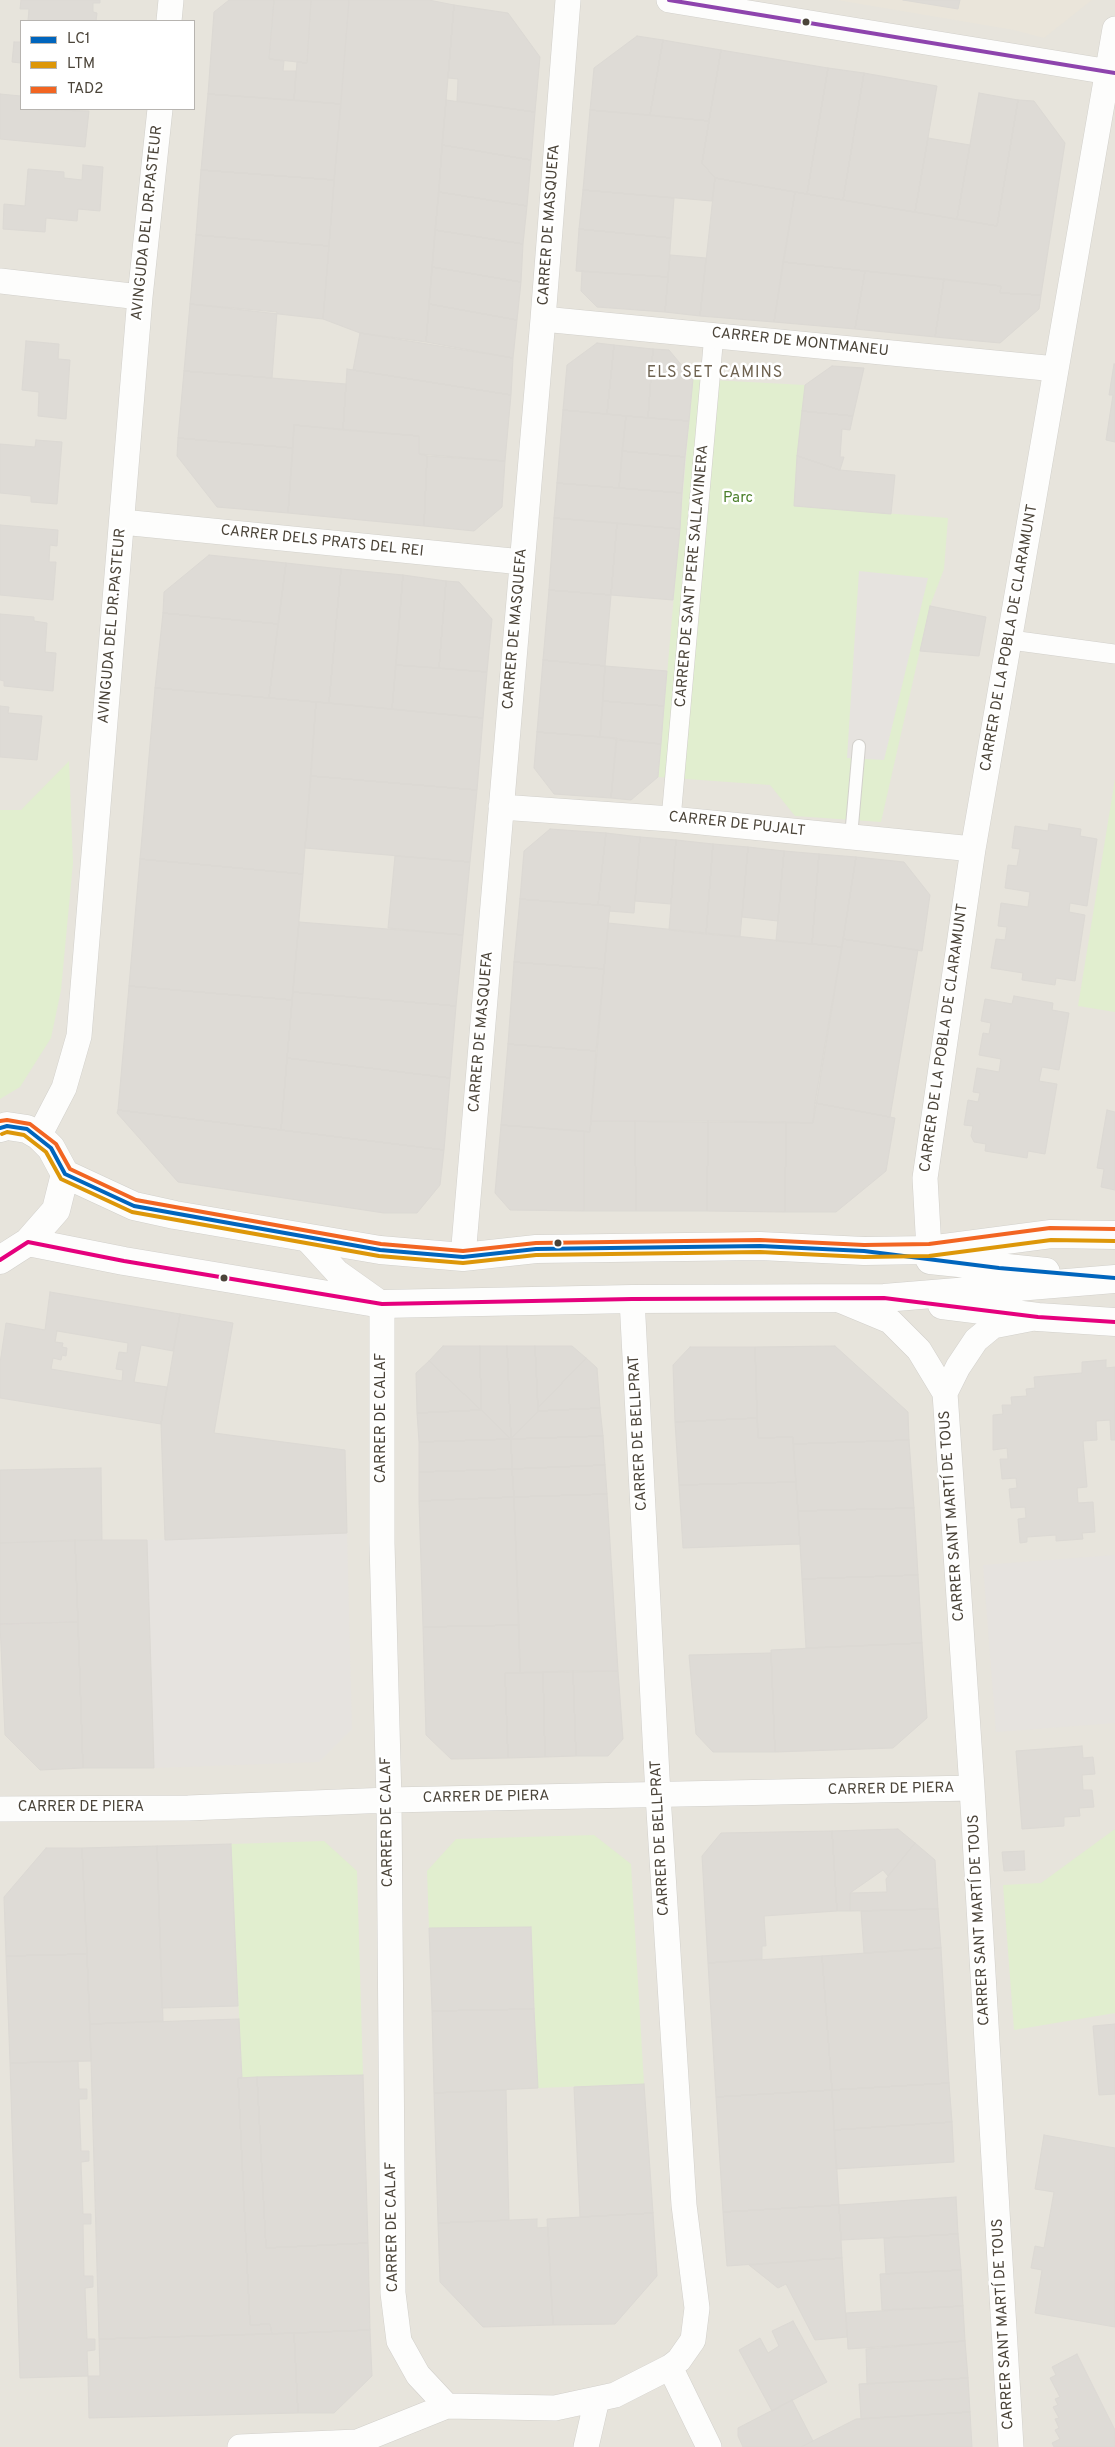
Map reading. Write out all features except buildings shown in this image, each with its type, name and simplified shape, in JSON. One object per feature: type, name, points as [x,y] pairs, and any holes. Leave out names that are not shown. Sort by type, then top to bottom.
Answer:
[{"type":"street","points":[[169,20],[171,0]]},
{"type":"street","name":"CARRER DE MASQUEFA","points":[[463,1257],[543,319],[568,0]]},
{"type":"street","points":[[669,0],[1111,72]]},
{"type":"street","name":"CARRER DE LA POBLA DE CLARAMUNT","points":[[929,1250],[925,1178],[973,849],[1056,369],[1111,72],[1115,29]]},
{"type":"street","name":"AVINGUDA DEL DR.PASTEUR","points":[[39,1136],[64,1088],[79,1036],[140,297],[160,110]]},
{"type":"street","points":[[0,281],[140,297]]},
{"type":"street","name":"CARRER DE MONTMANEU","points":[[543,319],[714,334],[1056,369]]},
{"type":"street","name":"CARRER DE SANT PERE SALLAVINERA","points":[[671,819],[714,334]]},
{"type":"street","name":"CARRER DELS PRATS DEL REI","points":[[122,522],[522,562]]},
{"type":"street","points":[[1010,640],[1115,654]]},
{"type":"street","name":"CARRER DE PUJALT","points":[[501,807],[671,819],[973,849]]},
{"type":"street","points":[[0,1128],[7,1126],[27,1129],[39,1136],[51,1148],[65,1174],[134,1206],[380,1250],[463,1257],[536,1249],[760,1246],[864,1251],[929,1250],[1051,1234],[1115,1234]]},
{"type":"street","points":[[0,1260],[28,1242],[56,1210],[65,1174]]},
{"type":"street","points":[[305,1237],[337,1272],[382,1304]]},
{"type":"street","points":[[28,1242],[124,1261],[382,1304],[632,1299],[884,1298],[1115,1279]]},
{"type":"street","points":[[864,1251],[999,1268],[1115,1279]]},
{"type":"street","points":[[833,1297],[890,1321],[919,1350],[944,1393]]},
{"type":"street","points":[[884,1298],[1038,1317],[1115,1322]]},
{"type":"street","name":"CARRER DE BELLPRAT","points":[[632,1299],[658,1795],[684,2205],[697,2308],[693,2340],[679,2360],[670,2367]]},
{"type":"street","name":"CARRER DE CALAF","points":[[382,1304],[382,1543],[389,1800],[393,2293],[399,2341],[418,2375],[447,2406]]},
{"type":"street","points":[[944,1393],[958,1366],[976,1340],[994,1326],[1038,1317]]},
{"type":"street","name":"CARRER SANT MARTÍ DE TOUS","points":[[944,1393],[972,1788],[1011,2447]]},
{"type":"street","name":"CARRER DE PIERA","points":[[0,1809],[188,1808],[389,1800],[972,1788]]},
{"type":"street","points":[[240,2447],[358,2442],[447,2406],[555,2408],[615,2395],[670,2367],[709,2447]]},
{"type":"street","points":[[586,2447],[597,2399]]},
{"type":"lane","points":[[851,837],[859,746]]},
{"type":"shaded area","points":[[0,0],[1115,0],[1115,2447],[0,2447]]},
{"type":"shaded area","points":[[837,0],[1092,0],[1044,38],[1014,30]]},
{"type":"shaded area","points":[[859,571],[928,578],[884,760],[847,758]]},
{"type":"shaded area","points":[[347,1533],[352,1729],[319,1762],[154,1768],[147,1540]]},
{"type":"shaded area","points":[[1115,1555],[1115,1723],[996,1732],[983,1565]]},
{"type":"green space","name":"Parc","points":[[693,379],[805,385],[794,506],[948,518],[944,569],[930,606],[881,822],[795,816],[770,785],[658,777]]},
{"type":"green space","points":[[69,761],[73,863],[61,990],[51,1038],[20,1087],[0,1099],[0,810],[21,810]]},
{"type":"green space","points":[[1115,779],[1115,1012],[1078,1006]]},
{"type":"green space","points":[[1115,1829],[1115,2013],[1014,2030],[1003,1885],[1041,1883]]},
{"type":"green space","points":[[594,1835],[631,1864],[644,2084],[538,2088],[531,1927],[429,1928],[427,1871],[456,1839]]},
{"type":"green space","points":[[324,1841],[357,1871],[363,2075],[242,2078],[231,1844]]},
{"type":"transit line","points":[[669,0],[1115,73]]},
{"type":"transit line","name":"TAD2","points":[[0,1121],[7,1120],[30,1124],[56,1144],[70,1169],[136,1200],[381,1244],[463,1251],[536,1243],[760,1240],[864,1245],[929,1244],[1050,1228],[1115,1229]]},
{"type":"transit line","name":"LC1","points":[[0,1128],[7,1126],[27,1129],[51,1148],[65,1174],[134,1206],[380,1250],[463,1257],[536,1249],[760,1246],[864,1251],[999,1268],[1115,1278]]},
{"type":"transit line","name":"LTM","points":[[2,1134],[7,1132],[24,1135],[46,1152],[61,1179],[132,1212],[379,1256],[463,1263],[536,1255],[760,1252],[864,1257],[929,1256],[1051,1240],[1115,1241]]},
{"type":"transit line","points":[[0,1260],[28,1242],[124,1261],[382,1304],[632,1299],[884,1298],[1038,1317],[1115,1322]]},
{"type":"district","name":"ELS SET CAMINS","points":[[715,374]]}]
